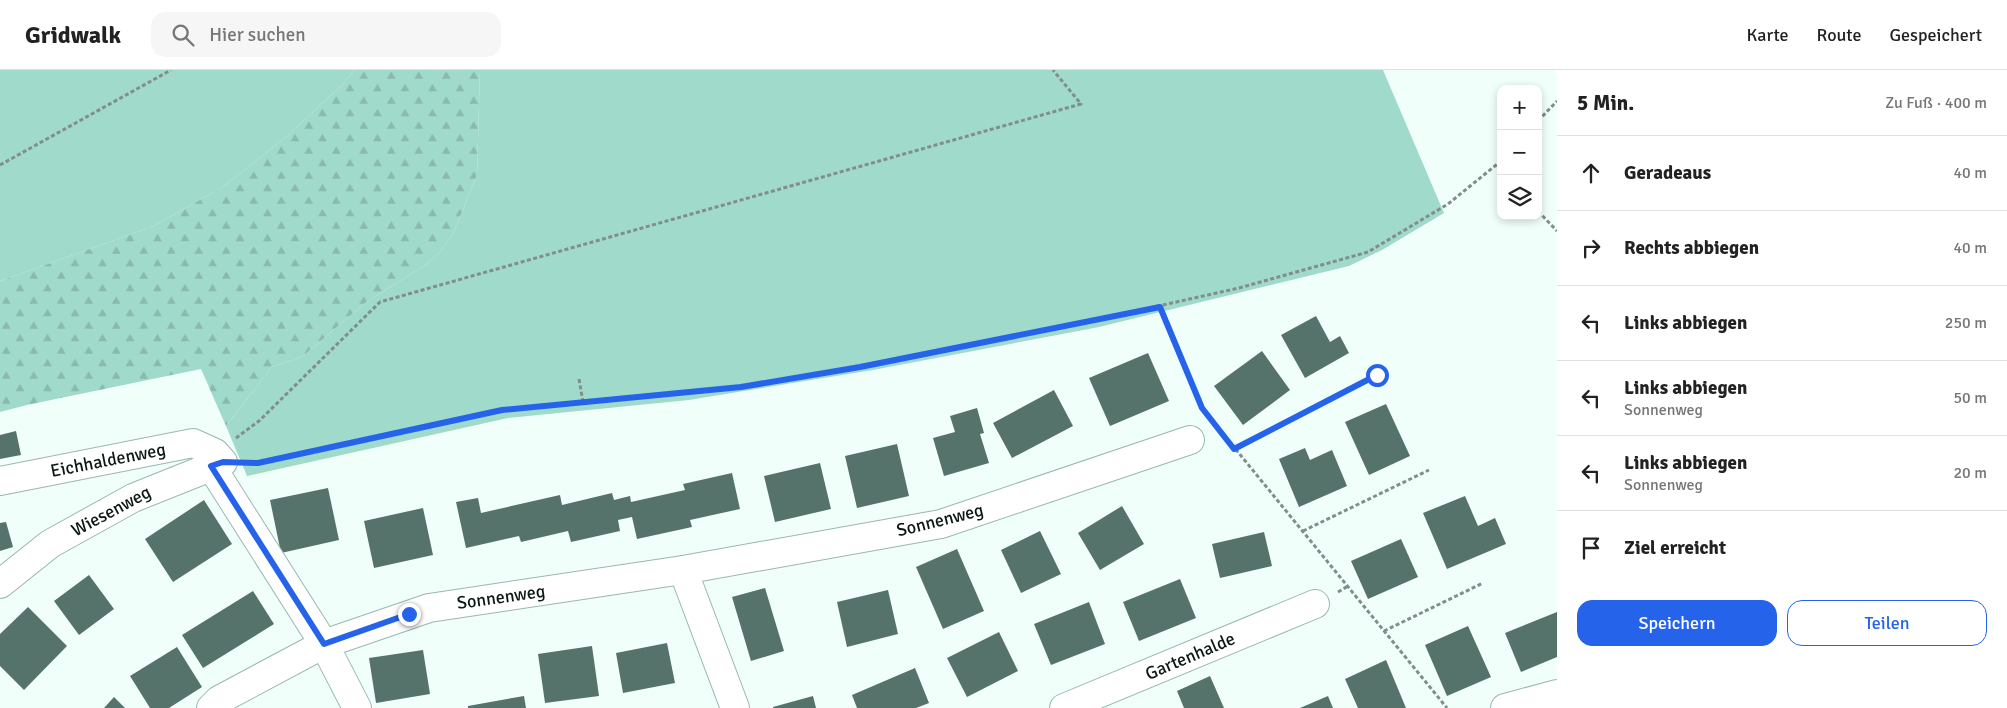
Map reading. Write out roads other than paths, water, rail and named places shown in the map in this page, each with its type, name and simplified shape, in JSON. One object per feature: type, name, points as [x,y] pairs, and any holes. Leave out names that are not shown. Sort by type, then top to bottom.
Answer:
[{"type":"street","name":"Sonnenweg","points":[[211,708],[219,700],[324,644],[429,608],[682,570],[941,524],[1190,440]]},
{"type":"street","name":"Eichhaldenweg","points":[[0,481],[193,443],[216,460]]},
{"type":"street","points":[[216,460],[324,644],[357,708]]},
{"type":"street","name":"Wiesenweg","points":[[0,584],[50,544],[141,494],[216,460]]},
{"type":"street","points":[[682,570],[735,708]]},
{"type":"street","name":"Gartenhalde","points":[[1064,708],[1315,604]]},
{"type":"street","points":[[1505,708],[1557,694]]}]
